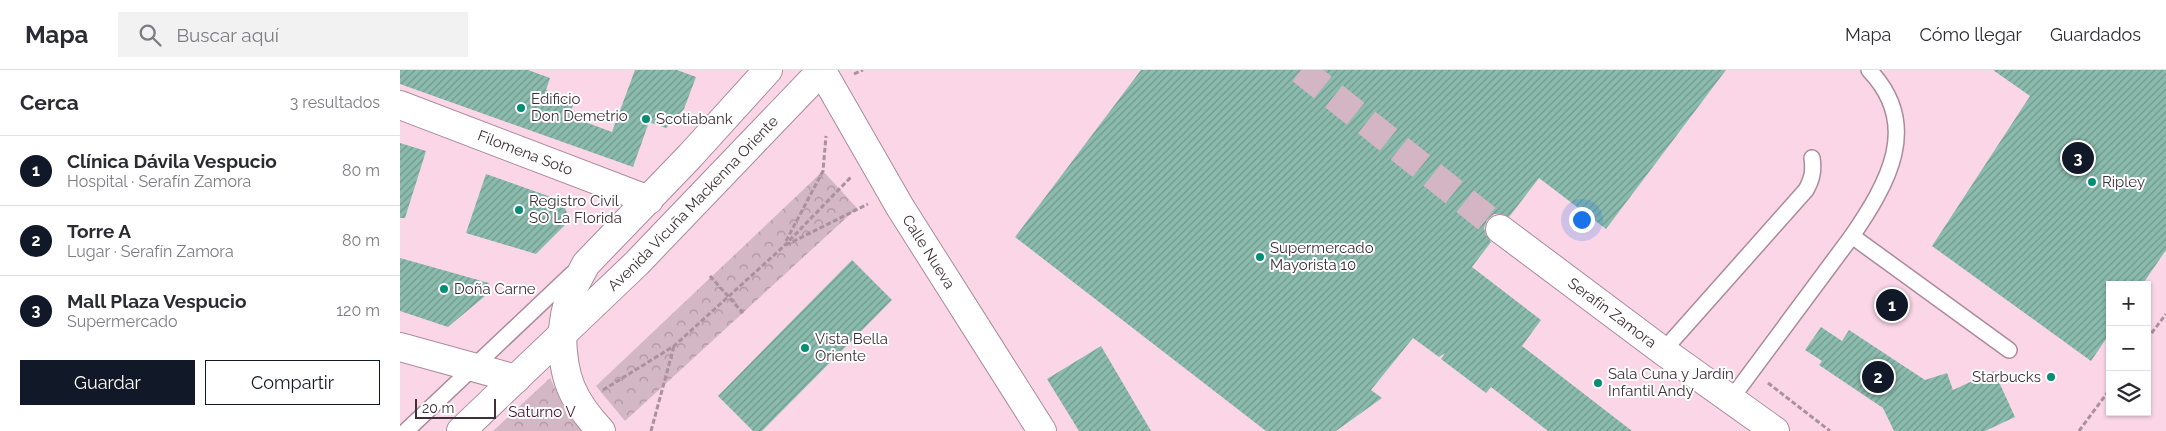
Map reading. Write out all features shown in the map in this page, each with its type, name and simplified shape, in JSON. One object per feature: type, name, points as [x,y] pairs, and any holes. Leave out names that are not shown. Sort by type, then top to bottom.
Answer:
[{"type":"street","points":[[601,431],[585,414],[572,394],[564,369],[562,336],[570,294],[579,275],[595,254],[649,200],[768,70]]},
{"type":"street","name":"Calle Nueva","points":[[824,75],[893,195],[1042,431]]},
{"type":"street","name":"Avenida Vicuña Mackenna Oriente","points":[[461,431],[562,336],[824,75]]},
{"type":"street","name":"Filomena Soto","points":[[400,105],[649,200]]},
{"type":"street","name":"Serafín Zamora","points":[[1500,229],[1774,431]]},
{"type":"street","points":[[400,347],[516,379]]},
{"type":"lane","points":[[1731,398],[1852,236],[1875,201],[1895,154],[1897,138],[1894,107],[1888,93],[1870,70]]},
{"type":"lane","points":[[1663,351],[1806,190],[1812,181],[1814,169],[1812,158]]},
{"type":"lane","points":[[1852,236],[2008,350]]},
{"type":"lane","points":[[406,431],[472,367],[595,254]]},
{"type":"path","points":[[824,75],[863,70]]},
{"type":"path","points":[[784,246],[823,171],[826,134]]},
{"type":"path","points":[[600,393],[674,346],[784,246],[871,156]]},
{"type":"path","points":[[784,246],[857,208],[893,195]]},
{"type":"path","points":[[710,276],[743,313]]},
{"type":"path","points":[[2151,334],[2166,314]]},
{"type":"path","points":[[651,431],[674,346]]},
{"type":"path","points":[[1751,370],[1830,431]]},
{"type":"path","points":[[2078,431],[2106,394]]},
{"type":"green space","points":[[823,171],[857,208],[625,421],[596,386]]},
{"type":"green space","name":"Saturno V","points":[[550,378],[567,413],[583,431],[493,431]]},
{"type":"building","points":[[400,70],[528,70],[550,78],[546,90],[575,100],[569,116],[612,132],[635,70],[677,70],[696,77],[684,109],[666,128],[649,122],[633,167],[400,84]]},
{"type":"building","name":"Supermercado Mayorista 10","points":[[1141,70],[1726,70],[1606,229],[1539,178],[1509,217],[1502,214],[1494,214],[1487,220],[1484,228],[1491,242],[1472,267],[1541,320],[1522,346],[1632,431],[1548,431],[1491,387],[1486,393],[1441,359],[1445,353],[1439,357],[1413,338],[1371,390],[1382,398],[1336,431],[1266,431],[1015,237]]},
{"type":"building","points":[[1993,70],[2166,70],[2166,250],[2145,281],[2106,281],[2106,339],[2091,361],[1932,246],[2030,96]]},
{"type":"building","points":[[400,143],[426,151],[405,218],[400,218]]},
{"type":"building","name":"Registro Civil SO La Florida","points":[[486,174],[562,201],[570,220],[536,254],[466,233]]},
{"type":"building","name":"Doña Carne","points":[[400,258],[489,283],[485,296],[448,327],[400,311]]},
{"type":"building","name":"Vista Bella Oriente","points":[[852,260],[892,300],[762,431],[753,431],[718,396]]},
{"type":"building","points":[[1821,327],[1842,341],[1849,330],[1925,380],[1947,373],[1953,390],[1994,371],[2015,417],[1985,431],[1894,431],[1883,408],[1819,365],[1822,361],[1805,350]]},
{"type":"building","points":[[1101,346],[1151,431],[1079,431],[1047,379]]},
{"type":"tunnel","points":[[1301,70],[1500,229]]},
{"type":"place","name":"Edificio Don Demetrio","points":[[521,108]]},
{"type":"place","name":"Scotiabank","points":[[646,119]]},
{"type":"place","name":"Mall Plaza Vespucio","points":[[2078,158]]},
{"type":"place","name":"Ripley","points":[[2092,182]]},
{"type":"place","name":"Registro Civil SO La Florida","points":[[519,210]]},
{"type":"place","name":"Supermercado Mayorista 10","points":[[1260,257]]},
{"type":"place","name":"Doña Carne","points":[[444,289]]},
{"type":"place","name":"Clínica Dávila Vespucio","points":[[1892,305]]},
{"type":"place","name":"Vista Bella Oriente","points":[[805,348]]},
{"type":"place","name":"Torre A","points":[[1878,377]]},
{"type":"place","name":"Starbucks","points":[[2051,377]]},
{"type":"place","name":"Sala Cuna y Jardín Infantil Andy","points":[[1598,383]]}]
